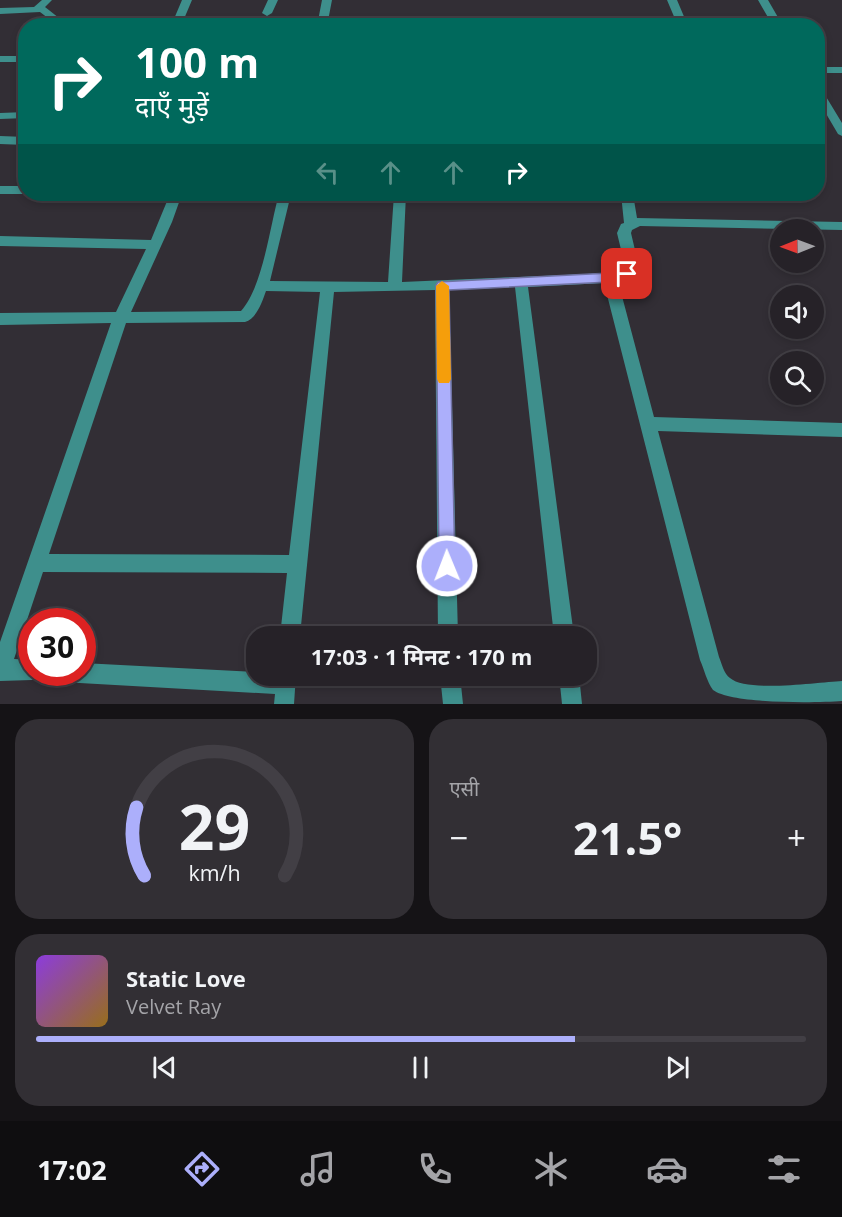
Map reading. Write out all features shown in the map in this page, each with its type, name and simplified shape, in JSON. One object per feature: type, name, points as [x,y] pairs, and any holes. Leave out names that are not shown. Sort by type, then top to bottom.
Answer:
[{"type":"street","points":[[179,18],[187,0]]},
{"type":"street","points":[[267,13],[273,0]]},
{"type":"street","points":[[324,18],[327,0]]},
{"type":"street","points":[[672,0],[680,18]]},
{"type":"street","points":[[763,0],[773,18]]},
{"type":"street","points":[[0,12],[30,11],[44,4],[54,18]]},
{"type":"street","points":[[0,59],[18,59]]},
{"type":"street","points":[[825,70],[842,70]]},
{"type":"street","points":[[825,113],[842,132]]},
{"type":"street","points":[[0,116],[18,115]]},
{"type":"street","points":[[0,140],[18,141]]},
{"type":"street","points":[[0,190],[18,190]]},
{"type":"street","points":[[18,670],[0,670],[120,319],[173,201]]},
{"type":"street","points":[[0,319],[238,318],[250,313],[261,286],[283,201]]},
{"type":"street","points":[[395,287],[400,201]]},
{"type":"street","points":[[628,201],[632,224]]},
{"type":"street","points":[[261,286],[395,287],[610,278],[627,274],[632,267],[624,233],[626,227],[639,222],[842,226]]},
{"type":"street","points":[[0,241],[155,245]]},
{"type":"street","points":[[610,278],[710,660],[721,684],[734,693],[753,695],[842,691]]},
{"type":"street","points":[[521,283],[563,626]]},
{"type":"street","points":[[442,285],[448,626]]},
{"type":"street","points":[[291,626],[327,288]]},
{"type":"street","points":[[648,424],[842,430]]},
{"type":"street","points":[[35,563],[297,564]]},
{"type":"street","points":[[96,674],[285,688]]},
{"type":"street","points":[[451,686],[453,704]]},
{"type":"street","points":[[570,686],[572,704]]},
{"type":"slow traffic","points":[[442,286],[444,379]]},
{"type":"route","points":[[447,566],[442,285],[610,278],[627,274]]}]
